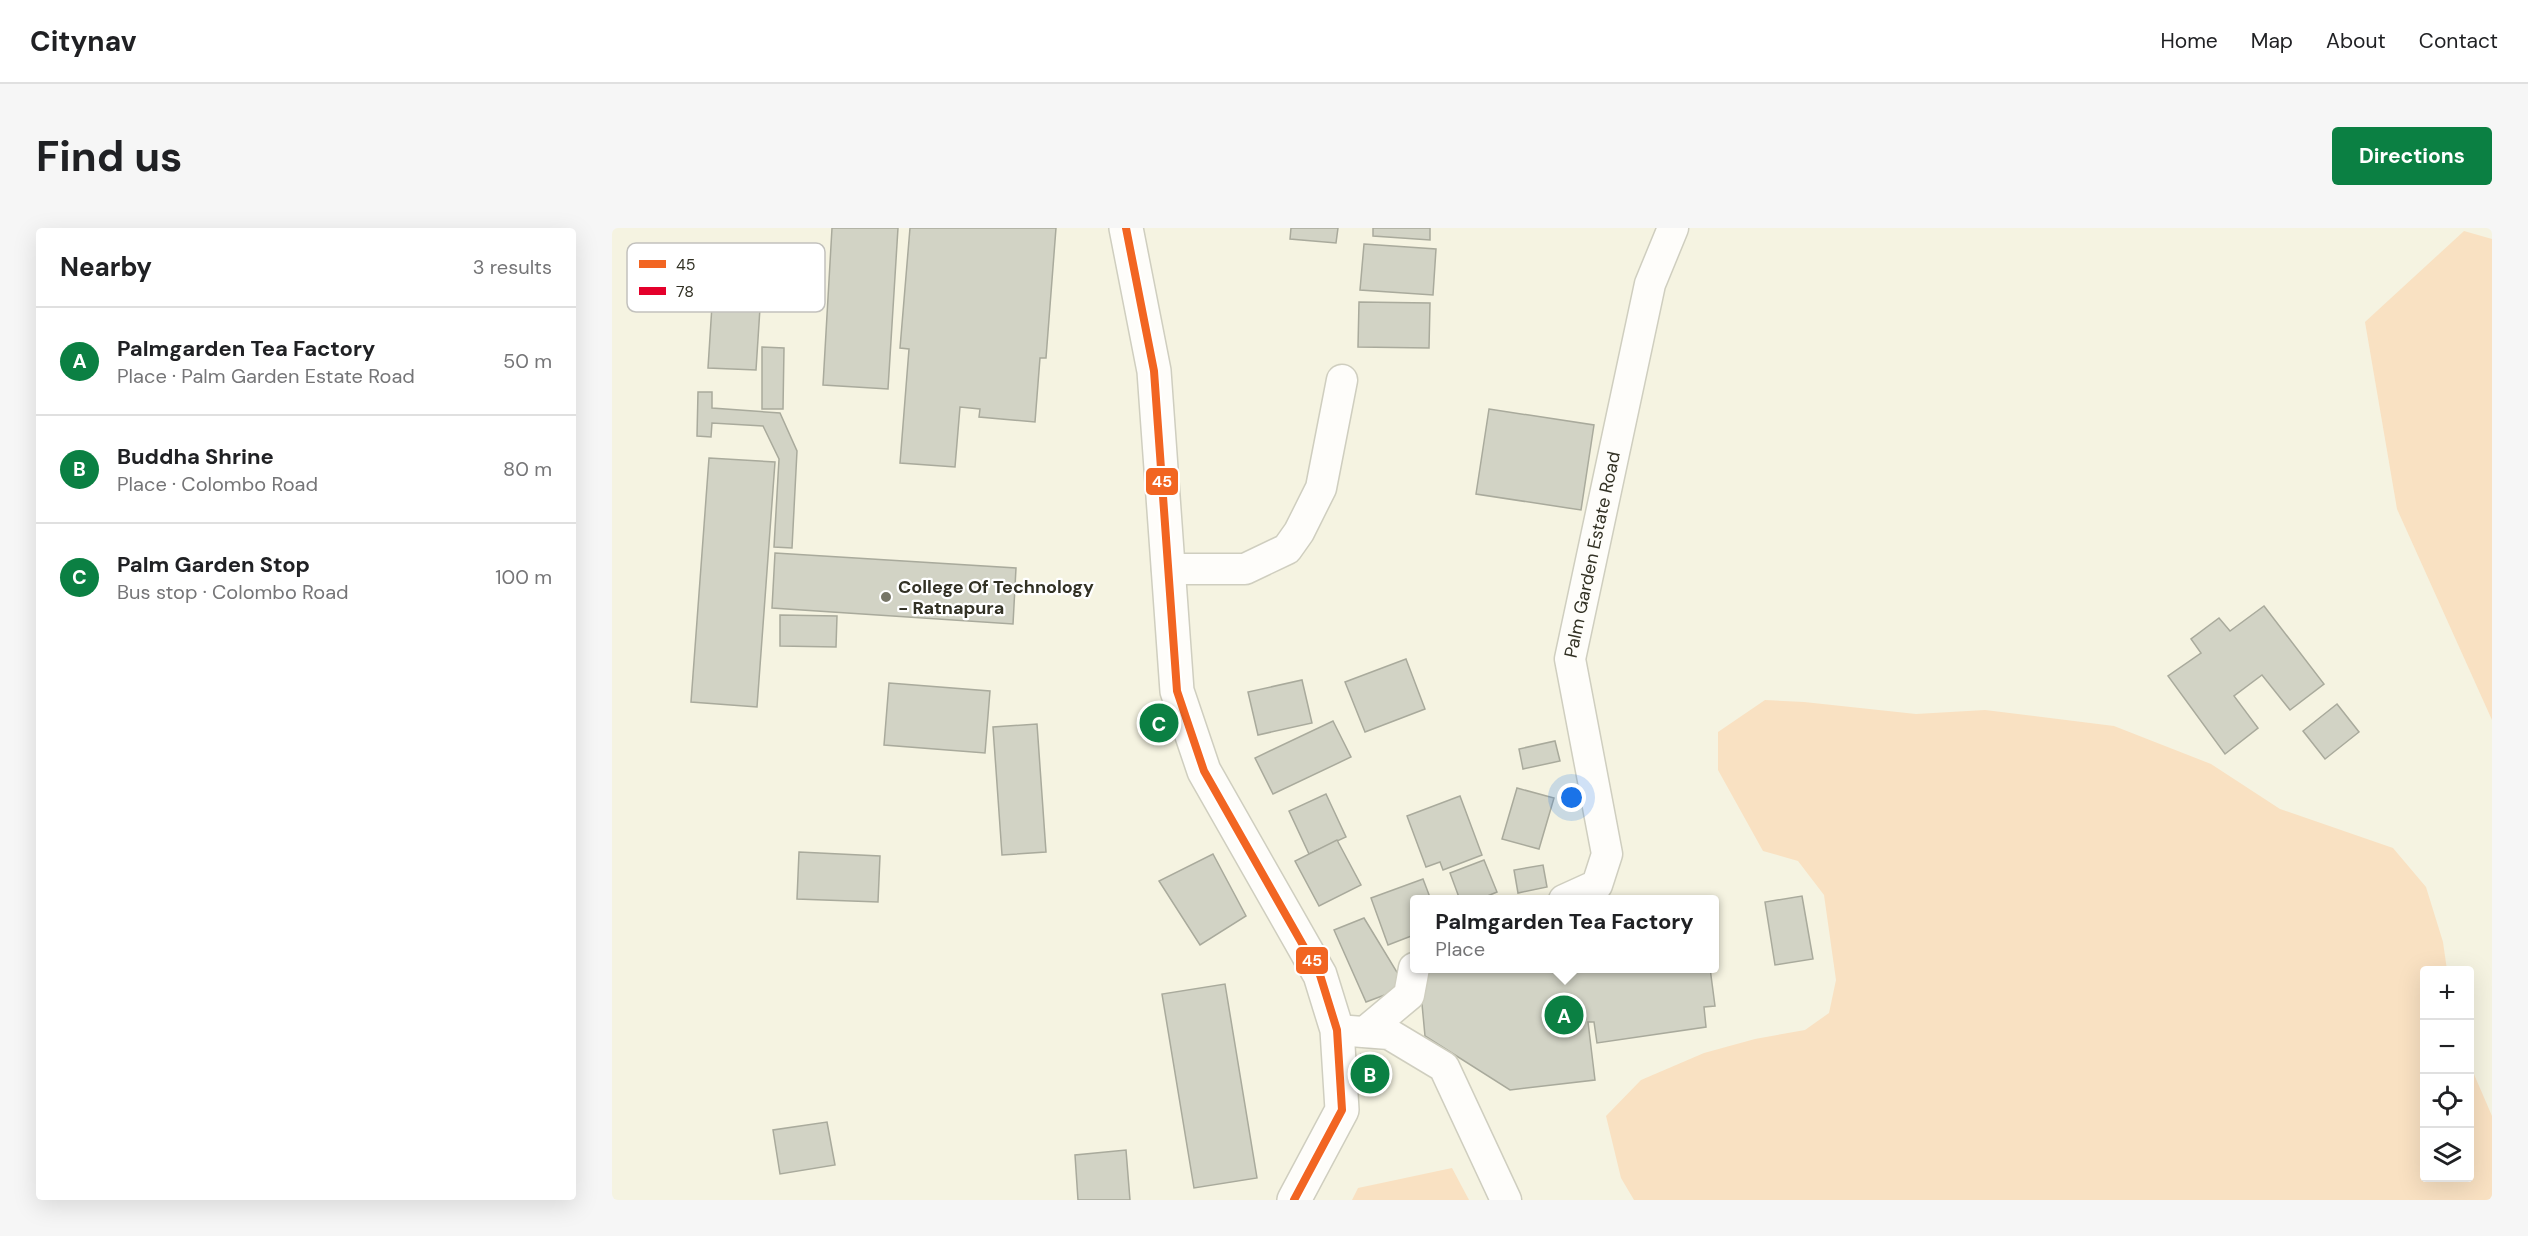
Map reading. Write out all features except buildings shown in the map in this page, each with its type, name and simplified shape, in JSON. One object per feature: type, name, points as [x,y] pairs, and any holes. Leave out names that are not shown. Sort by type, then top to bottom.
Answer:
[{"type":"highway","points":[[1126,228],[1155,371],[1177,691],[1204,771],[1351,1031],[1342,1110],[1294,1200]]},
{"type":"street","name":"Palm Garden Estate Road","points":[[1575,895],[1597,885],[1607,854],[1570,659],[1650,284],[1673,228]]},
{"type":"street","points":[[1167,569],[1245,569],[1287,549],[1299,532],[1321,488],[1342,380]]},
{"type":"street","points":[[1351,1031],[1409,995],[1413,973]]},
{"type":"street","points":[[1351,1031],[1389,1034],[1444,1067],[1506,1200]]},
{"type":"shaded area","points":[[2464,231],[2492,239],[2492,720],[2397,509],[2365,322]]},
{"type":"shaded area","points":[[1765,700],[1916,714],[1985,710],[2114,726],[2211,764],[2280,809],[2393,848],[2426,887],[2443,942],[2446,966],[2420,966],[2420,1182],[2474,1182],[2474,1074],[2492,1116],[2492,1200],[1634,1200],[1621,1178],[1606,1116],[1641,1080],[1704,1053],[1755,1039],[1805,1030],[1829,1013],[1836,980],[1824,895],[1798,861],[1763,851],[1718,770],[1718,732]]},
{"type":"shaded area","points":[[1452,1168],[1469,1200],[1352,1200],[1358,1188]]},
{"type":"transit line","name":"45","points":[[1126,228],[1154,371],[1177,691],[1204,771],[1320,975],[1337,1030],[1342,1110],[1294,1200]]},
{"type":"place","name":"College Of Technology - Ratnapura","points":[[886,597]]},
{"type":"place","name":"Palm Garden Stop","points":[[1159,723]]},
{"type":"place","name":"Palmgarden Tea Factory","points":[[1564,1015]]},
{"type":"place","name":"Buddha Shrine","points":[[1370,1074]]}]
